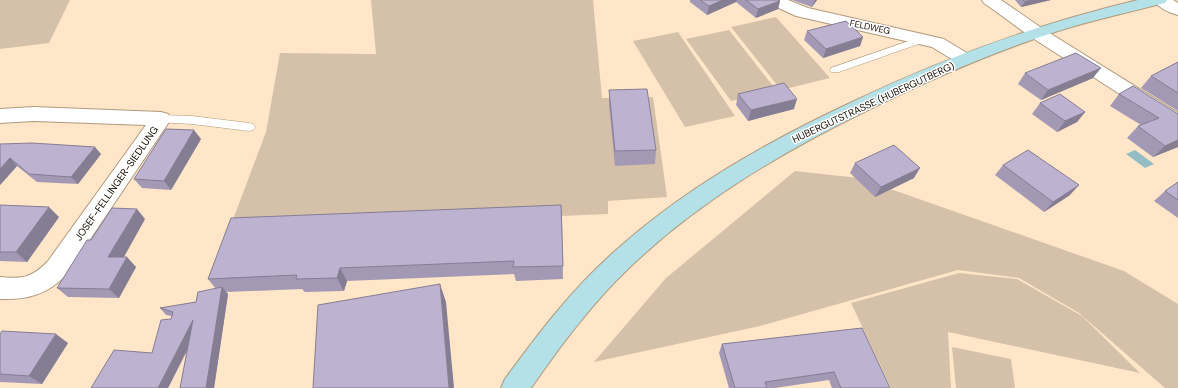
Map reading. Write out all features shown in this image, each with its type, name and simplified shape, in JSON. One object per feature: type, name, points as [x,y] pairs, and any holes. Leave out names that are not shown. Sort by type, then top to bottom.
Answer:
[{"type":"street","name":"FELDWEG","points":[[774,0],[802,12],[944,45],[964,59]]},
{"type":"street","points":[[990,0],[1037,33],[1178,122]]},
{"type":"street","points":[[1160,0],[1178,10]]},
{"type":"street","name":"HUBERGUTSTRASSE (HUBERGUTBERG)","points":[[515,388],[549,340],[584,298],[621,260],[688,205],[754,161],[801,134],[913,80],[964,59],[1037,33],[1103,14],[1160,0]]},
{"type":"street","name":"JOSEF-FELLINGER-SIEDLUNG","points":[[0,116],[34,114],[161,119]]},
{"type":"street","name":"JOSEF-FELLINGER-SIEDLUNG","points":[[0,288],[22,289],[37,286],[48,278],[57,268],[161,119]]},
{"type":"lane","points":[[835,70],[923,39]]},
{"type":"lane","points":[[161,119],[192,120],[249,127]]},
{"type":"shaded area","points":[[0,0],[70,0],[49,43],[0,49]]},
{"type":"shaded area","points":[[371,0],[593,0],[602,98],[653,97],[667,197],[608,201],[608,214],[229,230],[266,132],[280,53],[376,54]]},
{"type":"shaded area","points":[[776,17],[830,78],[781,90],[731,27]]},
{"type":"shaded area","points":[[729,30],[777,91],[731,101],[686,39]]},
{"type":"shaded area","points":[[678,32],[735,116],[685,127],[633,41]]},
{"type":"shaded area","points":[[795,171],[859,178],[1124,271],[1178,304],[1178,388],[1165,388],[1079,313],[1019,278],[958,270],[760,326],[594,362],[666,278]]},
{"type":"shaded area","points":[[959,273],[1017,279],[1082,316],[1140,373],[948,332],[951,388],[891,388],[851,303]]},
{"type":"shaded area","points":[[952,347],[1011,359],[1015,388],[956,388]]},
{"type":"water","points":[[1135,150],[1154,164],[1145,168],[1126,154]]},
{"type":"building","points":[[700,0],[723,0],[709,6]]},
{"type":"building","points":[[746,0],[778,0],[780,1],[758,9]]},
{"type":"building","points":[[846,21],[863,37],[826,49],[807,31]]},
{"type":"building","points":[[1076,53],[1101,68],[1048,90],[1025,73]]},
{"type":"building","points":[[1178,62],[1178,93],[1151,76]]},
{"type":"building","points":[[784,83],[797,99],[751,110],[738,94]]},
{"type":"building","points":[[1133,86],[1178,114],[1178,140],[1165,146],[1138,126],[1159,118],[1119,94]]},
{"type":"building","points":[[647,89],[656,150],[615,151],[609,90]]},
{"type":"building","points":[[1060,94],[1085,112],[1065,121],[1040,103]]},
{"type":"building","points":[[166,129],[194,130],[164,181],[134,179]]},
{"type":"building","points":[[32,143],[95,147],[71,177],[29,174],[10,158],[0,169],[0,144]]},
{"type":"building","points":[[894,145],[920,168],[881,187],[855,163]]},
{"type":"building","points":[[1028,150],[1079,185],[1053,202],[1003,165]]},
{"type":"building","points":[[1178,182],[1178,200],[1165,191]]},
{"type":"building","points":[[0,205],[49,207],[16,252],[0,252]]},
{"type":"building","points":[[561,205],[563,266],[513,267],[514,261],[340,268],[337,278],[296,279],[297,275],[208,279],[231,218]]},
{"type":"building","points":[[112,208],[137,209],[108,257],[127,257],[109,289],[57,288],[87,240],[91,240]]},
{"type":"building","points":[[440,284],[449,388],[313,388],[318,305]]},
{"type":"building","points":[[222,287],[206,388],[180,388],[193,320],[158,388],[91,388],[114,350],[152,353],[161,320],[171,319],[173,312],[160,308],[196,302],[198,292]]},
{"type":"building","points":[[862,328],[890,388],[841,388],[834,372],[765,382],[767,388],[735,388],[722,344]]},
{"type":"building","points":[[2,331],[56,334],[29,376],[0,374],[0,334]]}]
